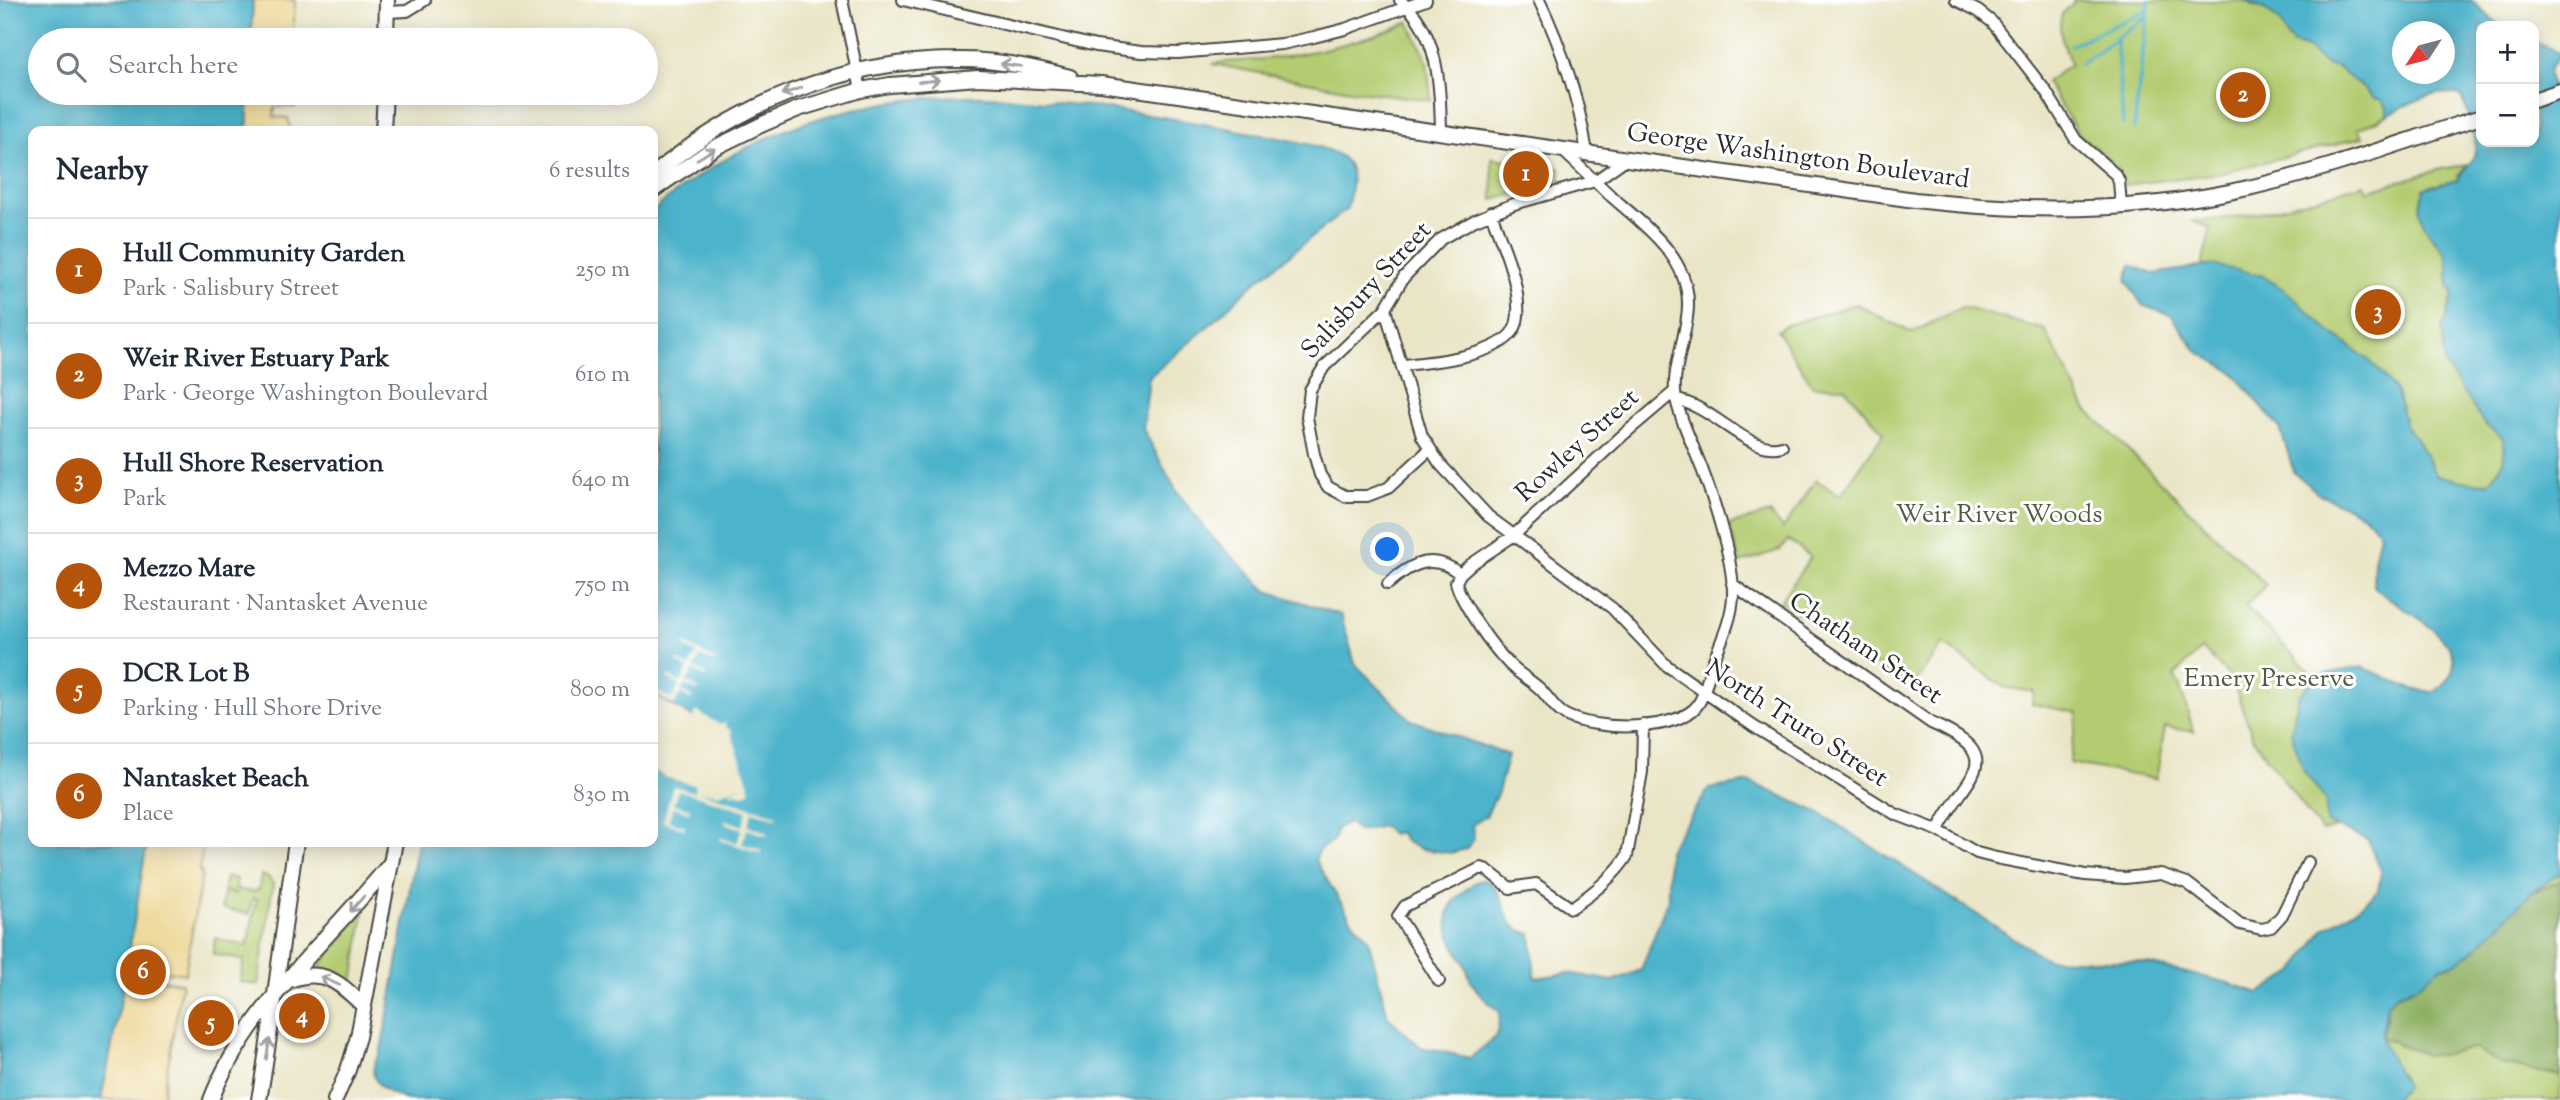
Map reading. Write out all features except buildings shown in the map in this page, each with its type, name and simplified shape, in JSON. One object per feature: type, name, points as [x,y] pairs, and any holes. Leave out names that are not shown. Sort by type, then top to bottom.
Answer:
[{"type":"main road","points":[[386,28],[387,6]]},
{"type":"main road","name":"George Washington Boulevard","points":[[658,171],[696,141],[748,110],[802,88],[857,72],[956,60],[1028,67],[1101,84],[1944,203],[2042,209],[2121,206],[2188,199],[2265,184],[2476,118]]},
{"type":"main road","name":"George Washington Boulevard","points":[[658,186],[697,158],[756,127],[798,109],[861,90],[958,78],[1101,84]]},
{"type":"main road","points":[[2539,98],[2560,92]]},
{"type":"main road","points":[[383,126],[384,105]]},
{"type":"main road","points":[[259,1100],[295,847]]},
{"type":"main road","points":[[335,1100],[351,1062],[364,1006],[393,847]]},
{"type":"main road","points":[[211,1100],[241,1042],[290,980],[390,864]]},
{"type":"main road","points":[[290,980],[307,975],[328,978],[338,983],[364,1006]]},
{"type":"street","points":[[387,6],[407,11],[425,0]]},
{"type":"street","points":[[842,0],[861,90]]},
{"type":"street","points":[[903,0],[1096,46],[1141,52],[1178,53],[1282,44],[1314,37],[1404,4],[1426,0]]},
{"type":"street","points":[[1539,0],[1563,59],[1579,109],[1587,153]]},
{"type":"street","points":[[1956,0],[1992,22],[2045,90],[2076,140],[2116,175],[2121,206]]},
{"type":"street","points":[[1404,4],[1418,20],[1435,60],[1440,94],[1441,131]]},
{"type":"street","points":[[1388,584],[1403,572],[1426,562],[1449,565],[1460,574],[1456,582],[1458,591],[1468,608],[1509,665],[1541,689],[1564,715],[1606,724],[1643,725],[1684,716],[1700,702],[1724,636],[1732,600],[1732,584],[1714,506],[1675,396],[1688,319],[1689,301],[1685,284],[1671,255],[1660,240],[1562,150]]},
{"type":"street","name":"Salisbury Street","points":[[1429,450],[1388,488],[1367,496],[1345,496],[1328,487],[1320,475],[1307,417],[1310,390],[1324,367],[1385,309],[1404,277],[1441,239],[1491,212],[1540,195],[1595,181],[1626,159]]},
{"type":"street","points":[[1403,365],[1476,353],[1492,348],[1511,334],[1517,322],[1517,292],[1507,253],[1491,212]]},
{"type":"street","name":"North Truro Street","points":[[1385,309],[1403,365],[1413,412],[1429,450],[1466,495],[1513,536],[1612,608],[1667,665],[1753,726],[1895,814],[1938,830],[1977,853],[2015,862],[2085,875],[2125,877],[2161,873],[2187,883],[2240,924],[2261,929],[2271,927],[2282,915],[2308,862]]},
{"type":"street","points":[[1675,396],[1715,416],[1755,444],[1770,449],[1782,446]]},
{"type":"street","name":"Rowley Street","points":[[1460,574],[1489,550],[1513,536],[1631,427],[1675,396]]},
{"type":"street","name":"Chatham Street","points":[[1732,584],[1931,723],[1965,740],[1973,749],[1976,762],[1973,774],[1938,830]]},
{"type":"street","points":[[1439,981],[1398,916],[1405,906],[1481,868],[1513,889],[1526,884],[1536,884],[1571,908],[1608,878],[1627,856],[1642,772],[1643,725]]},
{"type":"green space","points":[[2073,0],[2248,1],[2265,9],[2280,21],[2294,44],[2306,47],[2328,66],[2336,66],[2375,98],[2382,100],[2387,107],[2387,115],[2358,129],[2363,137],[2222,173],[2125,185],[2118,168],[2078,133],[2046,82],[2071,64],[2060,24],[2064,11]]},
{"type":"green space","points":[[1409,22],[1427,61],[1431,100],[1350,90],[1212,64],[1321,50]]},
{"type":"green space","points":[[1492,158],[1560,168],[1561,182],[1493,200]]},
{"type":"green space","points":[[2467,165],[2458,180],[2430,186],[2430,235],[2448,259],[2449,287],[2453,291],[2442,327],[2484,424],[2503,438],[2503,461],[2491,481],[2484,483],[2464,482],[2436,475],[2415,437],[2405,425],[2397,392],[2371,363],[2328,330],[2212,265],[2202,266],[2211,228],[2192,221],[2258,213],[2364,184],[2367,191],[2441,169]]},
{"type":"green space","name":"Weir River Woods","points":[[1856,304],[1912,333],[1962,307],[2045,330],[2086,409],[2266,585],[2245,606],[2315,677],[2298,697],[2304,771],[2327,801],[2326,823],[2337,828],[2321,831],[2253,738],[2232,679],[2202,648],[2174,676],[2194,732],[2165,727],[2156,779],[2069,763],[2078,713],[2032,704],[2034,692],[2004,687],[1943,644],[1911,688],[1780,601],[1811,557],[1788,540],[1780,550],[1740,563],[1729,525],[1770,513],[1783,529],[1816,480],[1840,496],[1884,433],[1844,387],[1813,386],[1777,331],[1784,326]]},
{"type":"green space","points":[[2560,873],[2560,1100],[2393,1100],[2403,1077],[2396,1069],[2381,1037],[2387,1004],[2441,967],[2456,963],[2473,951],[2531,893]]},
{"type":"green space","points":[[261,875],[268,877],[273,884],[258,985],[240,982],[244,960],[213,954],[215,938],[247,946],[257,899],[253,898],[249,914],[221,908],[224,892],[237,894],[223,890],[226,877],[237,879],[235,889],[253,892],[259,889]]},
{"type":"green space","points":[[2560,881],[2560,1076],[2502,1064],[2475,1049],[2426,1055],[2381,1037],[2387,1004],[2395,995],[2410,990],[2441,967],[2456,963],[2473,951],[2531,893]]},
{"type":"green space","points":[[364,911],[353,983],[319,967]]},
{"type":"sand","points":[[253,0],[295,0],[294,28],[252,28]]},
{"type":"sand","points":[[248,105],[295,105],[275,107],[274,117],[288,118],[290,126],[247,126]]},
{"type":"sand","points":[[146,847],[203,847],[199,871],[202,872],[185,974],[161,971],[160,980],[182,983],[162,1100],[101,1100],[123,989]]},
{"type":"water","points":[[0,0],[253,0],[252,28],[28,28],[28,105],[248,105],[247,126],[28,126],[28,847],[146,847],[123,989],[101,1100],[0,1100]]},
{"type":"water","points":[[2244,0],[2471,0],[2494,21],[2476,21],[2476,147],[2539,147],[2539,44],[2548,46],[2559,54],[2548,72],[2560,109],[2560,873],[2531,893],[2473,951],[2456,963],[2441,967],[2420,984],[2395,995],[2387,1003],[2382,1037],[2405,1087],[2393,1100],[407,1100],[384,1089],[375,1078],[373,1071],[380,1054],[417,847],[658,847],[658,773],[667,778],[709,787],[730,780],[712,728],[658,698],[658,207],[727,158],[782,131],[840,112],[952,96],[1024,99],[1187,121],[1329,150],[1338,154],[1348,165],[1352,183],[1347,209],[1253,284],[1149,377],[1143,429],[1177,492],[1214,539],[1267,591],[1341,615],[1355,664],[1411,720],[1508,755],[1498,792],[1486,816],[1472,825],[1474,839],[1466,849],[1451,853],[1420,849],[1406,842],[1399,832],[1392,834],[1383,826],[1359,831],[1348,822],[1336,829],[1334,840],[1320,849],[1315,860],[1352,921],[1368,938],[1388,1017],[1421,1047],[1470,1058],[1497,1036],[1500,1012],[1474,986],[1448,927],[1449,910],[1468,887],[1481,880],[1489,882],[1498,892],[1512,924],[1531,934],[1535,978],[1568,973],[1613,981],[1641,970],[1668,899],[1668,850],[1709,789],[1750,782],[1818,812],[2046,959],[2139,962],[2225,982],[2259,993],[2294,972],[2324,929],[2359,907],[2378,891],[2381,872],[2368,840],[2326,823],[2326,801],[2304,771],[2291,732],[2298,697],[2317,675],[2363,667],[2411,689],[2434,692],[2450,676],[2454,661],[2449,646],[2437,633],[2373,586],[2374,560],[2380,533],[2364,515],[2319,494],[2294,472],[2280,428],[2233,372],[2198,352],[2172,316],[2142,305],[2127,281],[2131,265],[2153,274],[2212,265],[2261,275],[2286,291],[2328,330],[2371,362],[2397,392],[2405,425],[2415,437],[2436,475],[2472,483],[2488,483],[2500,469],[2505,451],[2503,438],[2484,424],[2444,363],[2442,327],[2453,291],[2449,287],[2446,254],[2427,229],[2420,212],[2425,188],[2457,180],[2474,156],[2474,133],[2460,95],[2432,95],[2387,115],[2387,107],[2382,100],[2375,98],[2336,66],[2328,66],[2306,47],[2294,44],[2287,38],[2280,21],[2265,9]]},
{"type":"pier","points":[[685,644],[715,660],[714,662],[700,656],[694,668],[707,675],[706,677],[693,670],[686,682],[699,689],[698,691],[685,685],[681,691],[692,697],[690,699],[680,693],[674,705],[658,697],[658,692],[672,699],[680,685],[667,678],[668,676],[681,683],[688,669],[676,662],[677,660],[689,667],[697,654],[684,646]]},
{"type":"pier","points":[[658,699],[693,718],[697,711],[720,725],[725,723],[726,728],[730,729],[751,791],[740,795],[738,792],[731,794],[730,792],[742,786],[718,794],[698,791],[776,815],[776,818],[752,811],[748,826],[767,832],[766,835],[747,829],[742,844],[761,850],[760,853],[720,840],[721,838],[737,843],[742,829],[725,823],[726,820],[743,826],[747,811],[678,790],[673,804],[690,809],[689,812],[673,807],[668,821],[685,826],[684,829],[663,822],[673,786],[694,792],[695,785],[667,778],[658,773],[658,769],[709,783],[725,778],[709,731],[658,702]]},
{"type":"waterway","points":[[2134,129],[2149,0]]},
{"type":"waterway","points":[[2071,45],[2148,10]]},
{"type":"waterway","points":[[2081,64],[2147,16]]},
{"type":"waterway","points":[[2116,38],[2123,124]]},
{"type":"place","name":"Weir River Estuary Park","points":[[2243,95]]},
{"type":"place","name":"Hull Community Garden","points":[[1526,174]]},
{"type":"place","name":"Hull Shore Reservation","points":[[2378,312]]},
{"type":"place","name":"Nantasket Beach","points":[[143,972]]},
{"type":"place","name":"Mezzo Mare","points":[[302,1016]]},
{"type":"place","name":"DCR Lot B","points":[[211,1023]]},
{"type":"park label","name":"Emery Preserve","points":[[2269,679]]}]
